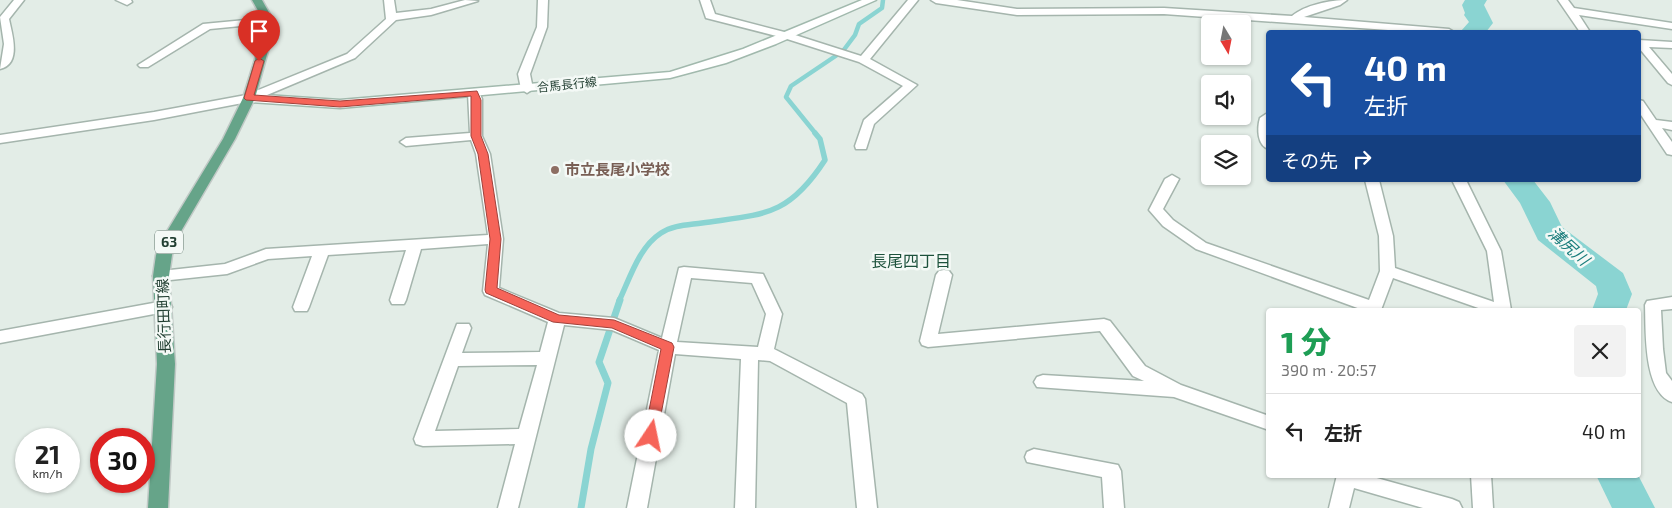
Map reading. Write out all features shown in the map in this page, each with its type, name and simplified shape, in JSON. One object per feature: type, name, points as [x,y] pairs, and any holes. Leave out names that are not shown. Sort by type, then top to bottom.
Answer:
[{"type":"main road","name":"長行田町線","points":[[158,508],[166,364],[161,276],[164,255],[173,234],[224,148],[249,98],[268,33],[267,21],[258,0]]},
{"type":"street","points":[[0,66],[9,53],[11,45],[6,34],[4,19],[19,0]]},
{"type":"street","points":[[389,0],[391,17]]},
{"type":"street","points":[[0,139],[135,119],[249,98],[351,56],[391,17],[430,12],[475,0]]},
{"type":"street","points":[[527,89],[524,74],[542,27],[543,0]]},
{"type":"street","points":[[706,0],[710,16],[788,36],[863,60],[912,85],[868,124],[861,146]]},
{"type":"street","name":"合馬長行線","points":[[249,98],[340,104],[670,75],[710,65],[788,36],[871,0]]},
{"type":"street","points":[[863,60],[913,0]]},
{"type":"street","points":[[936,0],[1017,12],[1164,11],[1295,19],[1425,30]]},
{"type":"street","points":[[1295,19],[1302,12],[1332,6],[1342,0]]},
{"type":"street","points":[[1563,0],[1584,30]]},
{"type":"street","points":[[1571,11],[1672,26]]},
{"type":"street","points":[[144,65],[207,26],[267,21]]},
{"type":"street","points":[[1641,44],[1672,45]]},
{"type":"street","points":[[1641,45],[1672,81]]},
{"type":"street","points":[[474,93],[476,100],[476,136],[483,154],[496,239],[490,290],[557,319],[614,324],[668,347],[773,355],[856,399],[867,508]]},
{"type":"street","points":[[1641,107],[1672,151]]},
{"type":"street","points":[[1266,118],[1263,129],[1266,137]]},
{"type":"street","points":[[1652,123],[1672,126]]},
{"type":"street","points":[[406,142],[476,136]]},
{"type":"street","points":[[1172,180],[1156,210],[1168,223],[1201,246],[1371,308]]},
{"type":"street","points":[[1372,182],[1386,236],[1388,271],[1374,308]]},
{"type":"street","points":[[1460,182],[1494,251],[1502,308]]},
{"type":"street","points":[[161,276],[227,269],[266,254],[496,239]]},
{"type":"street","points":[[398,300],[415,244]]},
{"type":"street","points":[[301,307],[322,250]]},
{"type":"street","points":[[1388,271],[1496,308]]},
{"type":"street","points":[[637,508],[684,272],[758,278],[774,314],[758,354],[745,508]]},
{"type":"street","points":[[944,276],[928,341],[1104,326],[1139,371],[1174,390],[1266,422]]},
{"type":"street","points":[[1672,303],[1653,305],[1658,374],[1672,395]]},
{"type":"street","points":[[0,336],[164,306]]},
{"type":"street","points":[[508,508],[557,319]]},
{"type":"street","points":[[463,328],[423,439],[528,436]]},
{"type":"street","points":[[452,360],[548,358]]},
{"type":"street","points":[[1043,382],[1174,390]]},
{"type":"street","points":[[1034,457],[1111,471],[1114,508]]},
{"type":"street","points":[[1339,508],[1347,478]]},
{"type":"street","points":[[1350,478],[1452,508]]},
{"type":"street","points":[[1481,478],[1482,508]]},
{"type":"waterway","points":[[816,134],[786,97],[791,86],[843,51],[855,35],[859,24],[882,8],[883,0]]},
{"type":"waterway","name":"溝尻川","points":[[1474,30],[1481,23],[1475,15],[1477,14],[1473,5],[1476,0]]},
{"type":"waterway","points":[[619,301],[641,255],[653,239],[661,233],[670,228],[758,214],[786,203],[799,193],[812,179],[825,160],[820,139],[815,133]]},
{"type":"waterway","name":"溝尻川","points":[[1520,182],[1535,202],[1549,233],[1611,281],[1615,294],[1610,308]]},
{"type":"waterway","points":[[581,508],[591,449],[608,383],[599,362],[620,300]]},
{"type":"waterway","name":"溝尻川","points":[[1619,478],[1634,508]]},
{"type":"place","name":"市立長尾小学校","points":[[555,170]]},
{"type":"district","name":"長尾四丁目","points":[[911,261]]},
{"type":"route","points":[[259,61],[249,98],[309,104],[340,104],[474,93],[476,100],[476,136],[483,154],[496,239],[490,290],[557,319],[614,324],[668,347],[651,436]]}]
